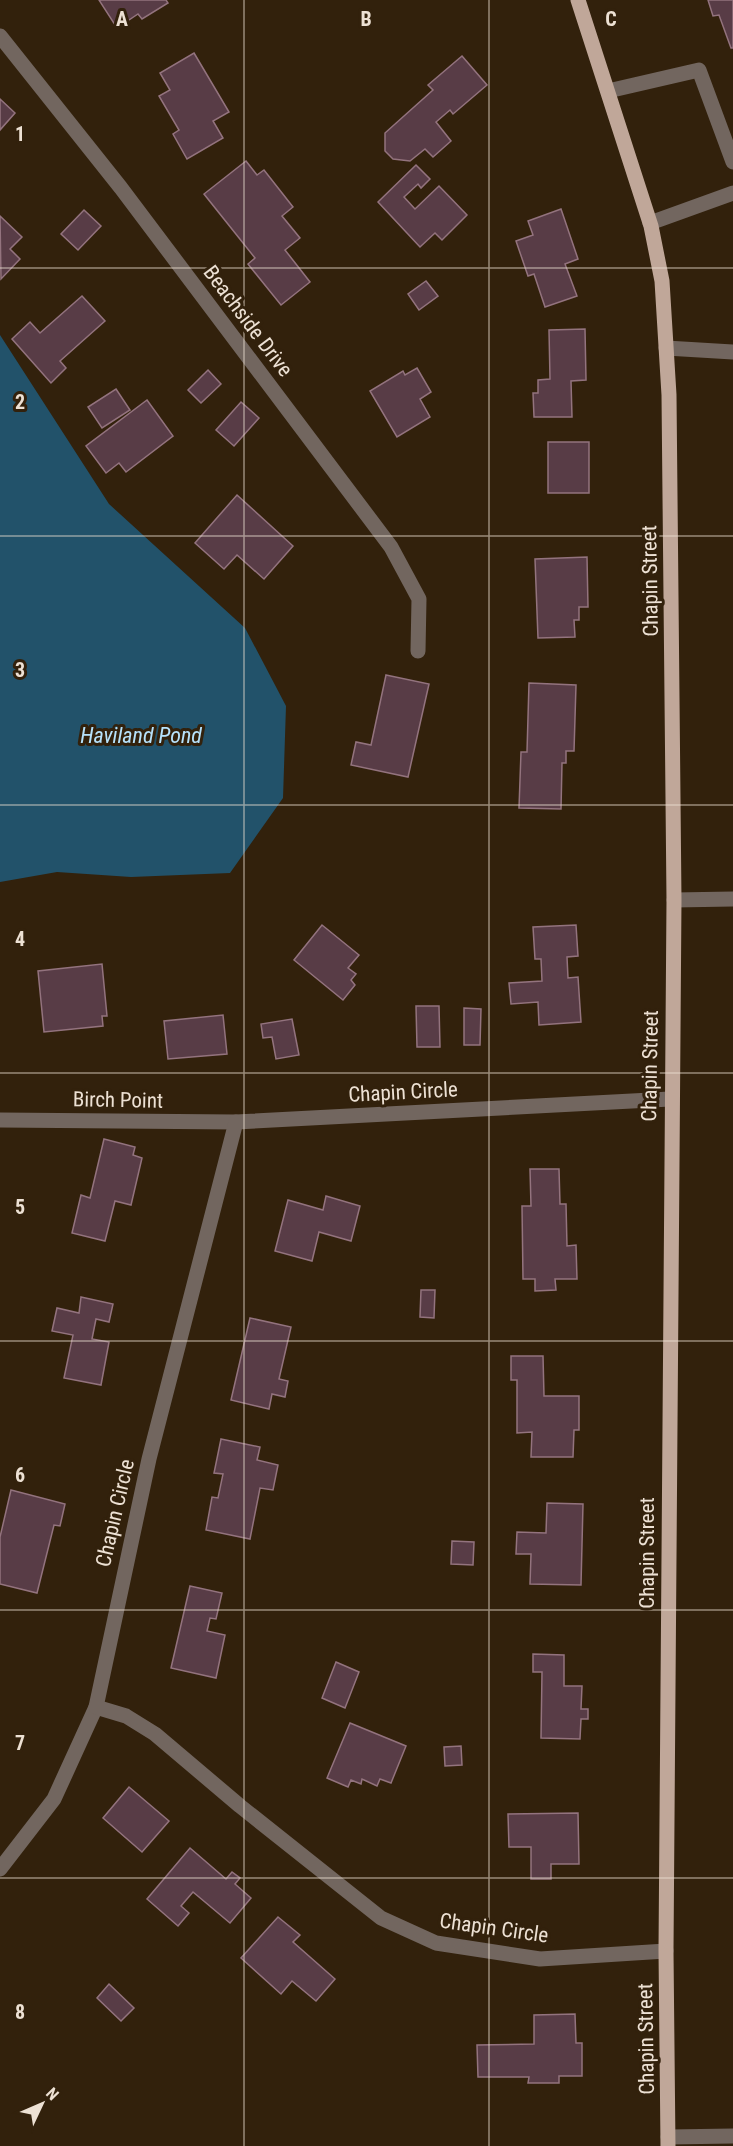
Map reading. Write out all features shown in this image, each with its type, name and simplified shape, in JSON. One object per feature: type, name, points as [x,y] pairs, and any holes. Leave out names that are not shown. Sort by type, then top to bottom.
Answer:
[{"type":"main road","name":"Chapin Street","points":[[578,0],[650,223],[662,282],[669,395],[674,900],[670,1099],[666,1951],[668,2141]]},
{"type":"street","name":"Beachside Drive","points":[[0,36],[121,188],[391,546],[419,599],[418,651]]},
{"type":"street","points":[[608,91],[699,70],[733,162]]},
{"type":"street","points":[[650,223],[733,193]]},
{"type":"street","points":[[666,348],[733,352]]},
{"type":"street","points":[[674,900],[733,900]]},
{"type":"street","name":"Chapin Circle","points":[[666,1951],[540,1959],[436,1943],[381,1918],[240,1806],[155,1734],[126,1716],[96,1707],[149,1459],[236,1122],[670,1099]]},
{"type":"street","name":"Birch Point","points":[[0,1120],[236,1122]]},
{"type":"street","points":[[0,1869],[54,1798],[96,1707]]},
{"type":"street","points":[[668,2141],[733,2136]]},
{"type":"water","name":"Haviland Pond","points":[[0,335],[109,504],[245,628],[286,706],[283,798],[230,873],[131,877],[57,872],[0,882]]},
{"type":"building","points":[[99,0],[166,0],[168,3],[142,19],[138,14],[117,28]]},
{"type":"building","points":[[708,0],[733,0],[733,48],[731,48],[719,15],[713,16]]},
{"type":"building","points":[[194,53],[229,112],[213,121],[223,138],[187,159],[173,134],[179,130],[159,96],[170,90],[160,73]]},
{"type":"building","points":[[462,56],[487,85],[453,114],[450,110],[436,122],[451,141],[433,157],[425,149],[410,161],[393,159],[385,151],[385,133],[433,90],[428,85]]},
{"type":"building","points":[[0,99],[15,113],[0,130]]},
{"type":"building","points":[[246,161],[257,175],[264,170],[293,207],[282,216],[300,238],[285,250],[310,282],[281,305],[248,264],[255,258],[204,194]]},
{"type":"building","points":[[416,165],[430,179],[421,188],[418,184],[404,197],[415,209],[439,186],[467,215],[442,240],[435,233],[420,247],[378,202]]},
{"type":"building","points":[[561,209],[578,259],[565,264],[577,296],[545,307],[534,274],[528,276],[516,241],[533,235],[528,221]]},
{"type":"building","points":[[84,210],[101,226],[78,250],[61,234]]},
{"type":"building","points":[[0,216],[22,237],[10,249],[20,259],[1,279]]},
{"type":"building","points":[[426,281],[438,296],[419,310],[408,294]]},
{"type":"building","points":[[82,296],[105,321],[60,361],[66,368],[51,383],[12,339],[30,322],[40,333]]},
{"type":"building","points":[[585,329],[586,380],[571,381],[572,417],[534,417],[533,393],[538,393],[538,380],[550,379],[549,330]]},
{"type":"building","points":[[417,368],[431,392],[420,399],[430,417],[397,437],[370,391],[403,371],[405,375]]},
{"type":"building","points":[[208,370],[221,384],[201,403],[188,390]]},
{"type":"building","points":[[116,389],[130,410],[102,428],[88,407]]},
{"type":"building","points":[[147,400],[173,436],[126,472],[119,463],[106,473],[86,446]]},
{"type":"building","points":[[241,402],[259,418],[234,446],[216,430]]},
{"type":"building","points":[[548,442],[589,442],[589,493],[548,493]]},
{"type":"building","points":[[237,495],[293,546],[264,579],[237,555],[224,569],[195,543]]},
{"type":"building","points":[[587,557],[588,607],[579,607],[579,620],[574,620],[575,637],[538,638],[535,559]]},
{"type":"building","points":[[386,675],[429,684],[408,777],[351,765],[356,742],[371,745]]},
{"type":"building","points":[[529,683],[576,685],[574,751],[566,751],[566,763],[562,763],[561,809],[519,808],[521,752],[527,752]]},
{"type":"building","points":[[322,925],[359,955],[348,968],[356,974],[351,980],[355,985],[343,1000],[294,960]]},
{"type":"building","points":[[576,925],[578,956],[567,957],[568,978],[578,977],[581,1022],[539,1025],[538,1002],[511,1004],[509,983],[542,981],[541,959],[535,959],[533,927]]},
{"type":"building","points":[[102,964],[107,1016],[102,1016],[103,1026],[44,1032],[38,971]]},
{"type":"building","points":[[416,1006],[439,1006],[440,1047],[417,1047]]},
{"type":"building","points":[[464,1008],[481,1009],[480,1045],[464,1045]]},
{"type":"building","points":[[223,1015],[227,1054],[168,1059],[164,1021]]},
{"type":"building","points":[[292,1019],[299,1055],[276,1059],[272,1037],[263,1038],[261,1024]]},
{"type":"building","points":[[104,1139],[135,1147],[133,1155],[142,1158],[131,1205],[115,1201],[105,1241],[72,1233],[81,1195],[90,1198]]},
{"type":"building","points":[[530,1169],[559,1169],[560,1204],[566,1204],[567,1246],[576,1245],[577,1279],[555,1279],[556,1290],[535,1291],[535,1279],[523,1279],[522,1206],[531,1206]]},
{"type":"building","points":[[326,1196],[360,1206],[351,1241],[319,1232],[312,1261],[275,1251],[288,1200],[323,1210]]},
{"type":"building","points":[[421,1290],[435,1290],[434,1318],[420,1317]]},
{"type":"building","points":[[81,1297],[113,1304],[109,1322],[96,1319],[92,1339],[109,1342],[101,1385],[64,1378],[73,1335],[52,1331],[57,1308],[79,1313]]},
{"type":"building","points":[[250,1318],[291,1327],[279,1379],[288,1381],[285,1397],[272,1394],[269,1409],[231,1400]]},
{"type":"building","points":[[511,1356],[543,1356],[544,1396],[579,1396],[579,1430],[574,1430],[573,1457],[531,1457],[532,1432],[517,1433],[517,1380],[511,1380]]},
{"type":"building","points":[[221,1439],[260,1447],[257,1460],[278,1465],[273,1490],[260,1488],[250,1539],[206,1530],[212,1497],[218,1498],[223,1474],[214,1473]]},
{"type":"building","points":[[11,1490],[65,1504],[60,1526],[54,1525],[37,1593],[0,1584],[0,1537]]},
{"type":"building","points":[[547,1503],[583,1504],[581,1585],[530,1584],[531,1554],[516,1554],[517,1532],[546,1533]]},
{"type":"building","points":[[452,1541],[474,1542],[473,1565],[451,1564]]},
{"type":"building","points":[[190,1586],[222,1593],[216,1619],[210,1618],[207,1631],[225,1635],[216,1678],[171,1668]]},
{"type":"building","points":[[533,1654],[564,1655],[564,1686],[582,1686],[581,1709],[588,1709],[588,1719],[581,1719],[580,1739],[541,1738],[542,1672],[533,1672]]},
{"type":"building","points":[[336,1662],[359,1672],[345,1708],[322,1698]]},
{"type":"building","points":[[350,1723],[406,1746],[391,1783],[380,1779],[377,1786],[362,1779],[361,1784],[351,1780],[348,1787],[327,1778]]},
{"type":"building","points":[[461,1746],[462,1765],[445,1766],[444,1747]]},
{"type":"building","points":[[129,1787],[169,1821],[142,1852],[103,1818]]},
{"type":"building","points":[[578,1813],[579,1864],[551,1864],[551,1879],[531,1879],[531,1847],[509,1847],[508,1814]]},
{"type":"building","points":[[190,1848],[226,1879],[232,1872],[240,1878],[235,1884],[251,1898],[230,1923],[193,1892],[181,1906],[189,1913],[178,1926],[147,1899]]},
{"type":"building","points":[[278,1917],[300,1935],[293,1942],[335,1979],[316,2001],[292,1981],[281,1994],[241,1958]]},
{"type":"building","points":[[109,1984],[134,2008],[121,2021],[97,1998]]},
{"type":"building","points":[[575,2014],[576,2043],[582,2043],[582,2076],[559,2076],[559,2083],[528,2083],[529,2077],[478,2077],[477,2045],[534,2044],[534,2015]]}]
